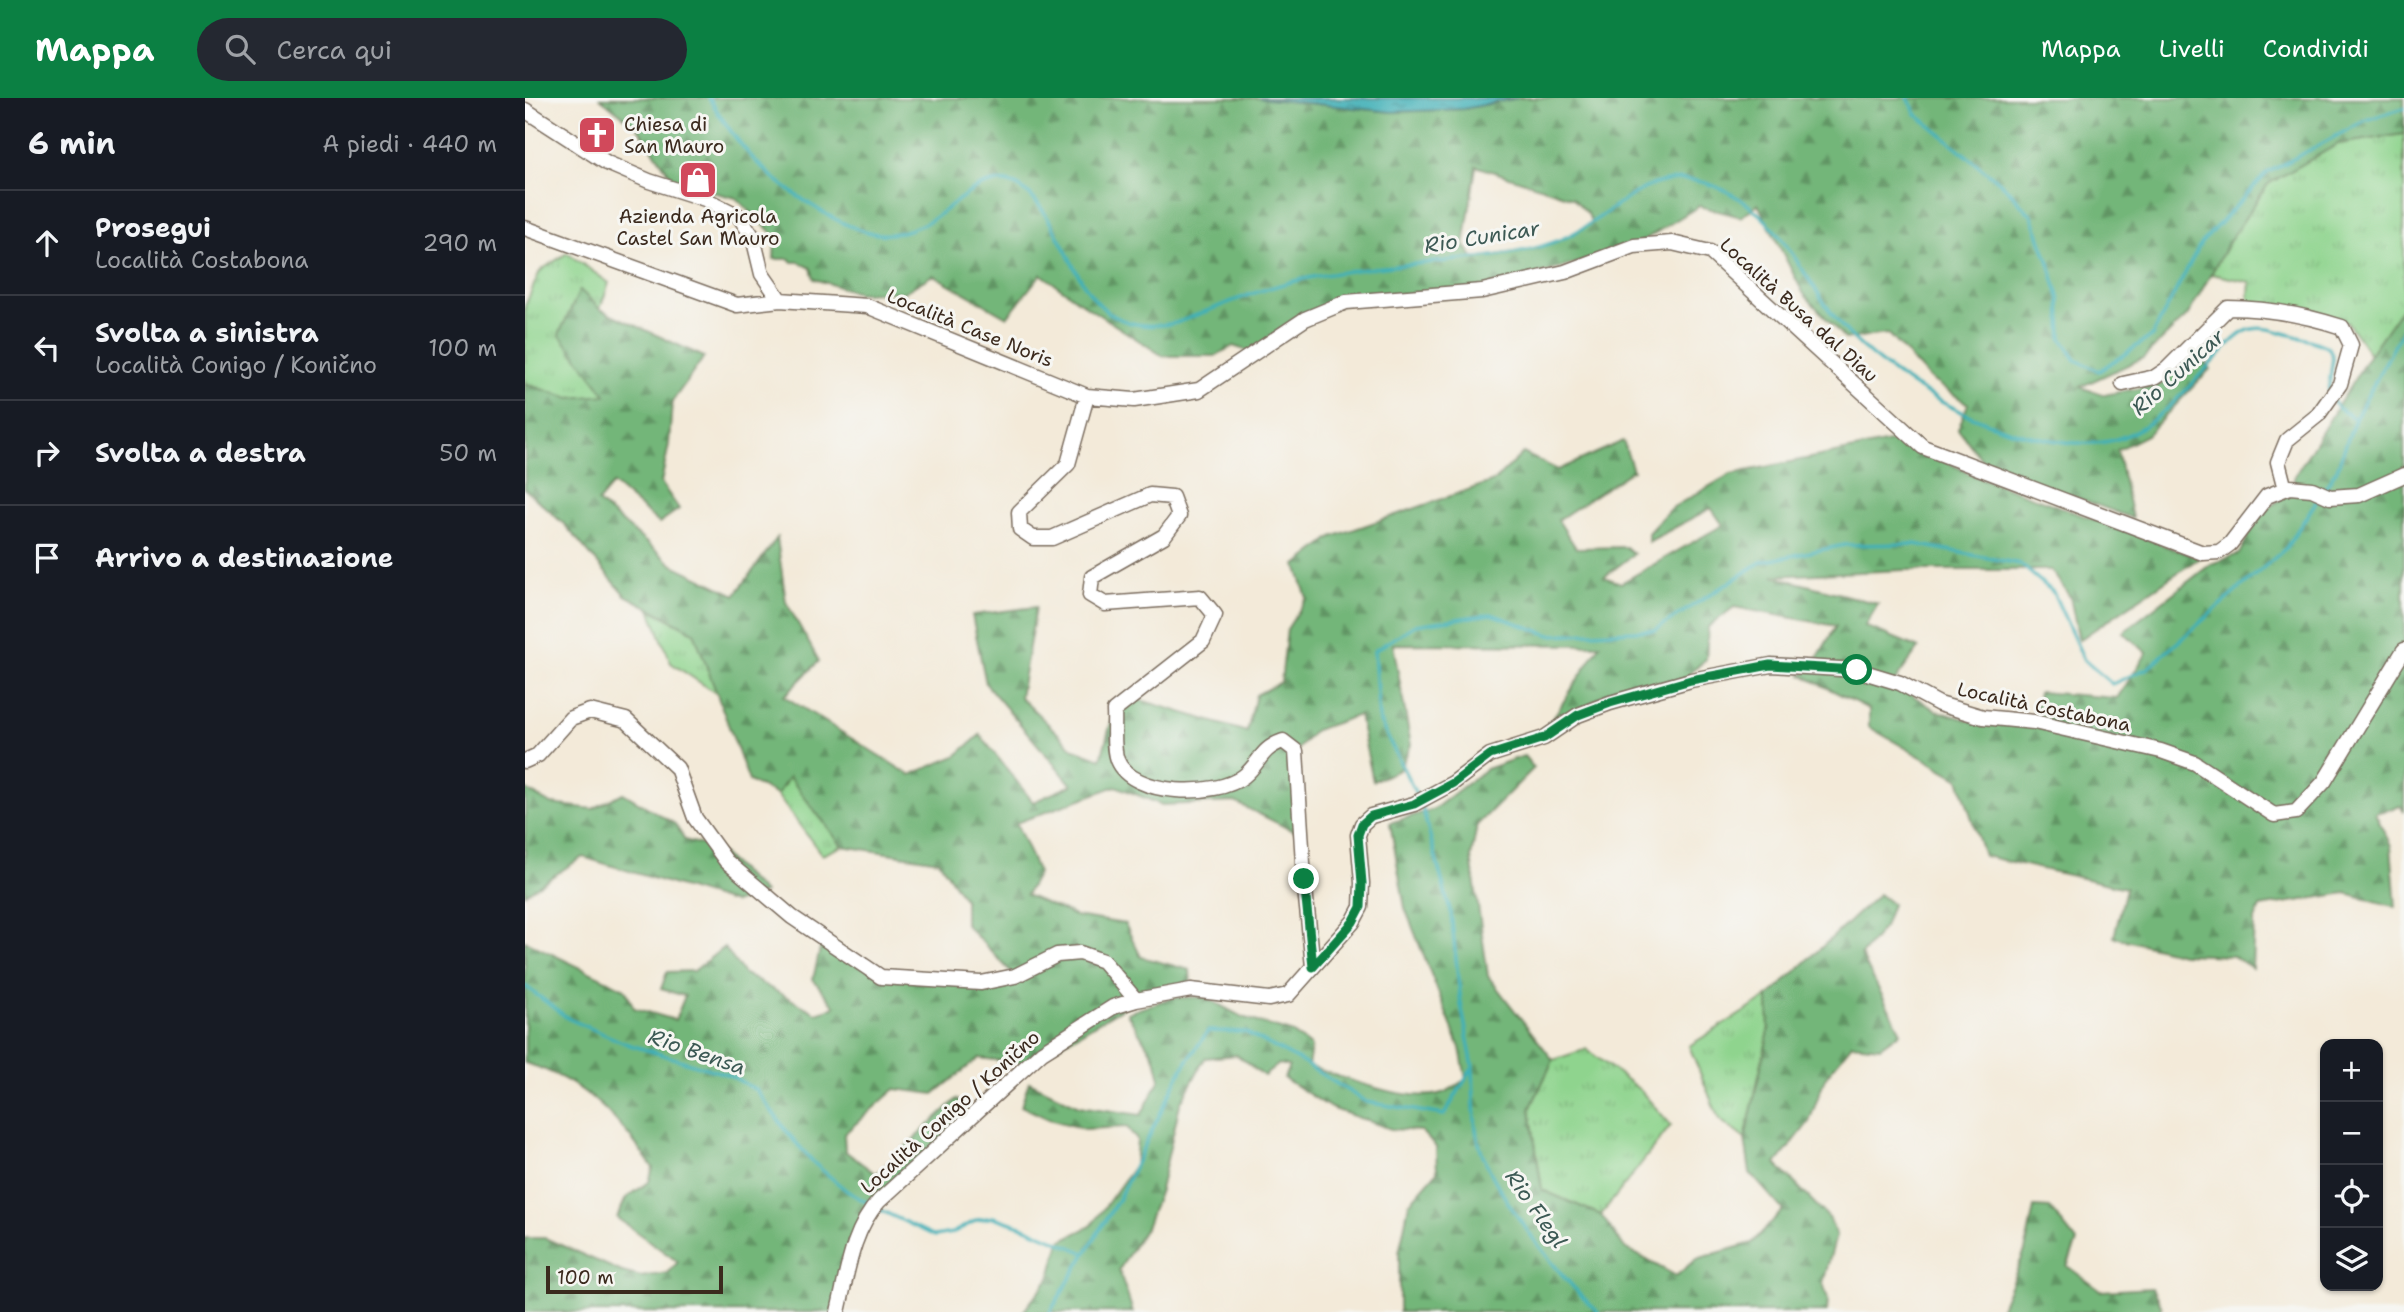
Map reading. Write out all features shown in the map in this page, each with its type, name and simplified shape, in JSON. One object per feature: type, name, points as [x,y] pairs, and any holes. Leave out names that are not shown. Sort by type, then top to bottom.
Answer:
[{"type":"street","points":[[525,110],[607,163],[649,181],[705,199],[739,216],[753,237],[762,274],[779,300]]},
{"type":"street","name":"Località Case Noris","points":[[525,228],[737,305],[779,300],[867,306],[1087,396]]},
{"type":"street","name":"Località Busa dal Diau","points":[[1087,396],[1134,400],[1199,390],[1305,319],[1346,302],[1482,291],[1565,272],[1634,246],[1672,243],[1710,252],[1923,447],[2203,553],[2219,552],[2230,544],[2267,496],[2285,489]]},
{"type":"street","points":[[2123,384],[2155,377],[2167,369],[2228,308],[2274,310],[2311,317],[2342,327],[2351,345],[2340,384],[2318,415],[2287,440],[2278,462],[2285,489],[2312,489],[2330,497],[2359,495],[2404,475]]},
{"type":"street","points":[[1087,396],[1068,464],[1019,512],[1020,529],[1033,538],[1052,538],[1150,495],[1172,497],[1179,516],[1164,536],[1092,577],[1090,595],[1105,604],[1200,597],[1215,615],[1203,641],[1114,711],[1117,759],[1128,776],[1146,785],[1196,790],[1223,787],[1244,776],[1269,746],[1283,741],[1296,751],[1313,967]]},
{"type":"street","name":"Località Costabona","points":[[1362,824],[1371,816],[1414,804],[1453,783],[1490,755],[1544,738],[1578,715],[1691,680],[1770,665],[1857,670],[1901,683],[1939,704],[1983,717],[2035,722],[2161,751],[2195,763],[2274,815],[2296,812],[2324,782],[2404,650]]},
{"type":"street","points":[[525,761],[538,755],[571,718],[590,711],[626,720],[677,768],[695,818],[726,861],[792,917],[881,976],[981,983],[1015,976],[1057,955],[1080,953],[1103,961],[1136,1000]]},
{"type":"street","name":"Località Conigo / Konično","points":[[838,1312],[867,1214],[879,1200],[1042,1052],[1113,1007],[1136,1000],[1191,990],[1269,999],[1288,995],[1353,922],[1361,907],[1358,835],[1362,824]]},
{"type":"green space","points":[[600,98],[1259,98],[1392,112],[1464,109],[1518,98],[2404,98],[2404,134],[2338,144],[2268,184],[2230,240],[2188,315],[2143,358],[2080,387],[2104,395],[2162,384],[2194,350],[2210,369],[2147,435],[2117,450],[2132,518],[1985,464],[1958,429],[1968,404],[1930,379],[1888,334],[1845,339],[1803,293],[1758,204],[1741,217],[1699,206],[1634,246],[1482,291],[1345,302],[1254,353],[1233,346],[1215,356],[1163,356],[1041,274],[1007,317],[933,275],[904,292],[858,293],[814,279],[811,268],[799,262],[774,259],[775,236],[736,198],[676,183],[638,128]],"holes":[[[1476,166],[1573,198],[1588,214],[1591,222],[1565,238],[1535,248],[1474,258],[1464,245]]]},
{"type":"green space","points":[[2404,134],[2404,305],[2370,354],[2348,323],[2281,306],[2248,307],[2250,282],[2211,274],[2230,240],[2268,184],[2338,144]]},
{"type":"green space","points":[[567,253],[609,283],[600,309],[579,291],[607,396],[570,398],[525,384],[525,306],[540,271]]},
{"type":"green space","points":[[580,290],[600,309],[704,357],[672,402],[669,444],[661,483],[679,509],[659,523],[613,484],[598,502],[673,565],[735,595],[777,538],[786,602],[819,661],[784,696],[910,775],[956,756],[980,735],[1033,802],[1072,785],[986,684],[972,615],[1036,607],[1020,697],[1074,749],[1101,759],[1114,711],[1131,697],[1247,732],[1256,695],[1281,682],[1287,629],[1307,598],[1296,565],[1332,537],[1494,481],[1523,453],[1558,470],[1623,441],[1633,470],[1558,520],[1576,548],[1626,547],[1634,554],[1604,577],[1621,583],[1723,525],[1711,508],[1648,542],[1648,533],[1670,509],[1731,474],[1904,439],[1970,474],[2199,558],[2079,640],[2070,597],[2051,570],[1904,570],[1773,576],[1878,604],[1865,626],[1919,648],[1894,682],[1812,667],[1836,626],[1734,607],[1708,627],[1706,659],[1683,680],[1618,686],[1544,732],[1600,645],[1393,644],[1411,745],[1399,770],[1373,781],[1359,715],[1315,730],[1296,751],[1301,835],[1235,802],[1162,805],[1116,786],[1016,823],[1038,873],[1026,895],[1075,916],[1125,924],[1141,957],[1190,970],[1191,990],[1136,1000],[1028,1064],[979,1058],[934,1094],[895,1089],[844,1134],[845,1151],[876,1174],[957,1099],[974,1113],[867,1214],[838,1312],[525,1312],[525,1238],[545,1238],[622,1272],[641,1277],[668,1273],[678,1262],[617,1218],[626,1198],[649,1182],[653,1168],[627,1133],[598,1103],[582,1091],[546,1070],[525,1063],[525,941],[625,989],[634,1008],[675,1020],[685,996],[661,989],[667,972],[694,971],[724,947],[744,974],[816,1013],[835,1007],[813,979],[823,937],[881,977],[981,983],[1015,976],[965,924],[965,900],[939,861],[842,846],[789,777],[777,795],[749,781],[694,632],[625,595],[565,525],[525,489],[525,384],[570,398],[606,395],[559,334]]},
{"type":"green space","points":[[2404,305],[2404,812],[2401,806],[2375,813],[2391,846],[2396,907],[2346,893],[2260,907],[2254,922],[2252,968],[2233,956],[2182,954],[2114,937],[2126,888],[1984,856],[1959,779],[1869,727],[1869,709],[1802,675],[1812,668],[1893,683],[1937,711],[1982,724],[2034,722],[2039,692],[2117,698],[2147,653],[2123,632],[2211,564],[2239,554],[2267,510],[2294,491],[2294,477],[2370,354]]},
{"type":"green space","points":[[650,609],[694,632],[717,694],[671,663]]},
{"type":"green space","points":[[1524,756],[1534,768],[1477,825],[1471,857],[1488,976],[1553,1060],[1530,1109],[1542,1190],[1601,1215],[1625,1248],[1676,1276],[1696,1259],[1752,1243],[1783,1210],[1750,1173],[1745,1139],[1769,1031],[1768,997],[1879,894],[1892,904],[1884,927],[1861,955],[1901,1032],[1880,1047],[1852,1044],[1825,1078],[1809,1122],[1776,1164],[1830,1219],[1836,1236],[1823,1283],[1828,1299],[1827,1312],[1399,1312],[1399,1253],[1409,1204],[1437,1172],[1436,1147],[1421,1131],[1391,1129],[1331,1108],[1284,1078],[1289,1066],[1279,1064],[1264,1076],[1237,1055],[1205,1058],[1180,1104],[1160,1190],[1147,1225],[1119,1270],[1133,1312],[1023,1312],[1050,1277],[1060,1241],[1091,1226],[1135,1165],[1137,1140],[1127,1127],[1085,1129],[1049,1119],[1021,1106],[1029,1082],[1079,1106],[1141,1115],[1160,1079],[1155,1058],[1127,1013],[1171,998],[1205,997],[1242,1017],[1293,1033],[1311,1047],[1308,1066],[1356,1082],[1394,1092],[1428,1095],[1445,1092],[1466,1079],[1460,1048],[1405,908],[1390,823],[1434,809],[1486,769]]},
{"type":"green space","points":[[789,777],[842,846],[822,855],[777,795]]},
{"type":"green space","points":[[525,789],[551,804],[593,809],[623,793],[675,824],[685,840],[717,849],[764,893],[734,903],[583,857],[525,894]]},
{"type":"green space","points":[[1768,997],[1769,1031],[1745,1139],[1719,1119],[1689,1046]]},
{"type":"green space","points":[[1586,1049],[1640,1090],[1671,1125],[1601,1215],[1542,1190],[1530,1109],[1553,1060]]},
{"type":"green space","points":[[2034,1207],[2050,1208],[2077,1242],[2067,1266],[2101,1291],[2152,1288],[2162,1307],[2158,1312],[1999,1312],[2025,1251]]},
{"type":"water","points":[[1259,98],[1518,98],[1464,109],[1392,112]]},
{"type":"waterway","name":"Rio Cunicar","points":[[709,98],[743,148],[760,166],[827,215],[863,231],[891,234],[917,227],[979,187],[1001,182],[1013,184],[1033,198],[1044,212],[1093,298],[1108,312],[1125,321],[1148,325],[1176,323],[1258,292],[1308,278],[1492,256],[1536,248],[1585,227],[1639,191],[1658,183],[1678,180],[1700,182],[1726,191],[1760,215],[1787,246],[1833,315],[1873,357],[1899,376],[1956,409],[2014,432],[2081,443],[2120,438],[2161,414],[2233,341],[2242,333],[2257,328],[2277,331],[2329,348],[2333,358],[2328,391]]},
{"type":"waterway","points":[[1908,98],[1916,114],[2005,187],[2032,216],[2060,300],[2062,339],[2076,360],[2099,371],[2152,336],[2201,243],[2267,173],[2366,120],[2404,108]]},
{"type":"waterway","points":[[2323,491],[2337,469],[2355,419],[2404,328]]},
{"type":"waterway","name":"Rio Cunicar","points":[[2333,401],[2337,407],[2355,419]]},
{"type":"waterway","points":[[1417,796],[1379,720],[1374,651],[1415,625],[1491,614],[1550,635],[1655,630],[1761,562],[1845,545],[1915,544],[2020,564],[2053,592],[2084,660],[2112,684],[2148,668],[2286,548],[2319,497]]},
{"type":"waterway","points":[[1050,1312],[1119,1198],[1182,1069],[1208,1031],[1245,1032],[1297,1059],[1366,1102],[1444,1115],[1473,1067],[1461,1004],[1451,914],[1421,803]]},
{"type":"waterway","name":"Rio Bensa","points":[[525,986],[569,1019],[627,1044],[729,1075],[756,1090],[815,1164],[847,1191],[868,1203]]},
{"type":"waterway","name":"Rio Flegl","points":[[1473,1070],[1477,1135],[1483,1156],[1495,1180],[1545,1254],[1598,1312]]},
{"type":"waterway","name":"Rio Bensa","points":[[880,1210],[935,1236],[952,1233],[977,1220],[993,1217],[1085,1253]]},
{"type":"place","name":"Chiesa di San Mauro","points":[[597,135]]},
{"type":"place","name":"Azienda Agricola Castel San Mauro","points":[[698,180]]},
{"type":"route","points":[[1304,879],[1313,967],[1353,922],[1361,907],[1358,835],[1362,824],[1371,816],[1414,804],[1453,783],[1490,755],[1544,738],[1578,715],[1610,703],[1691,680],[1770,665],[1857,670]]}]
